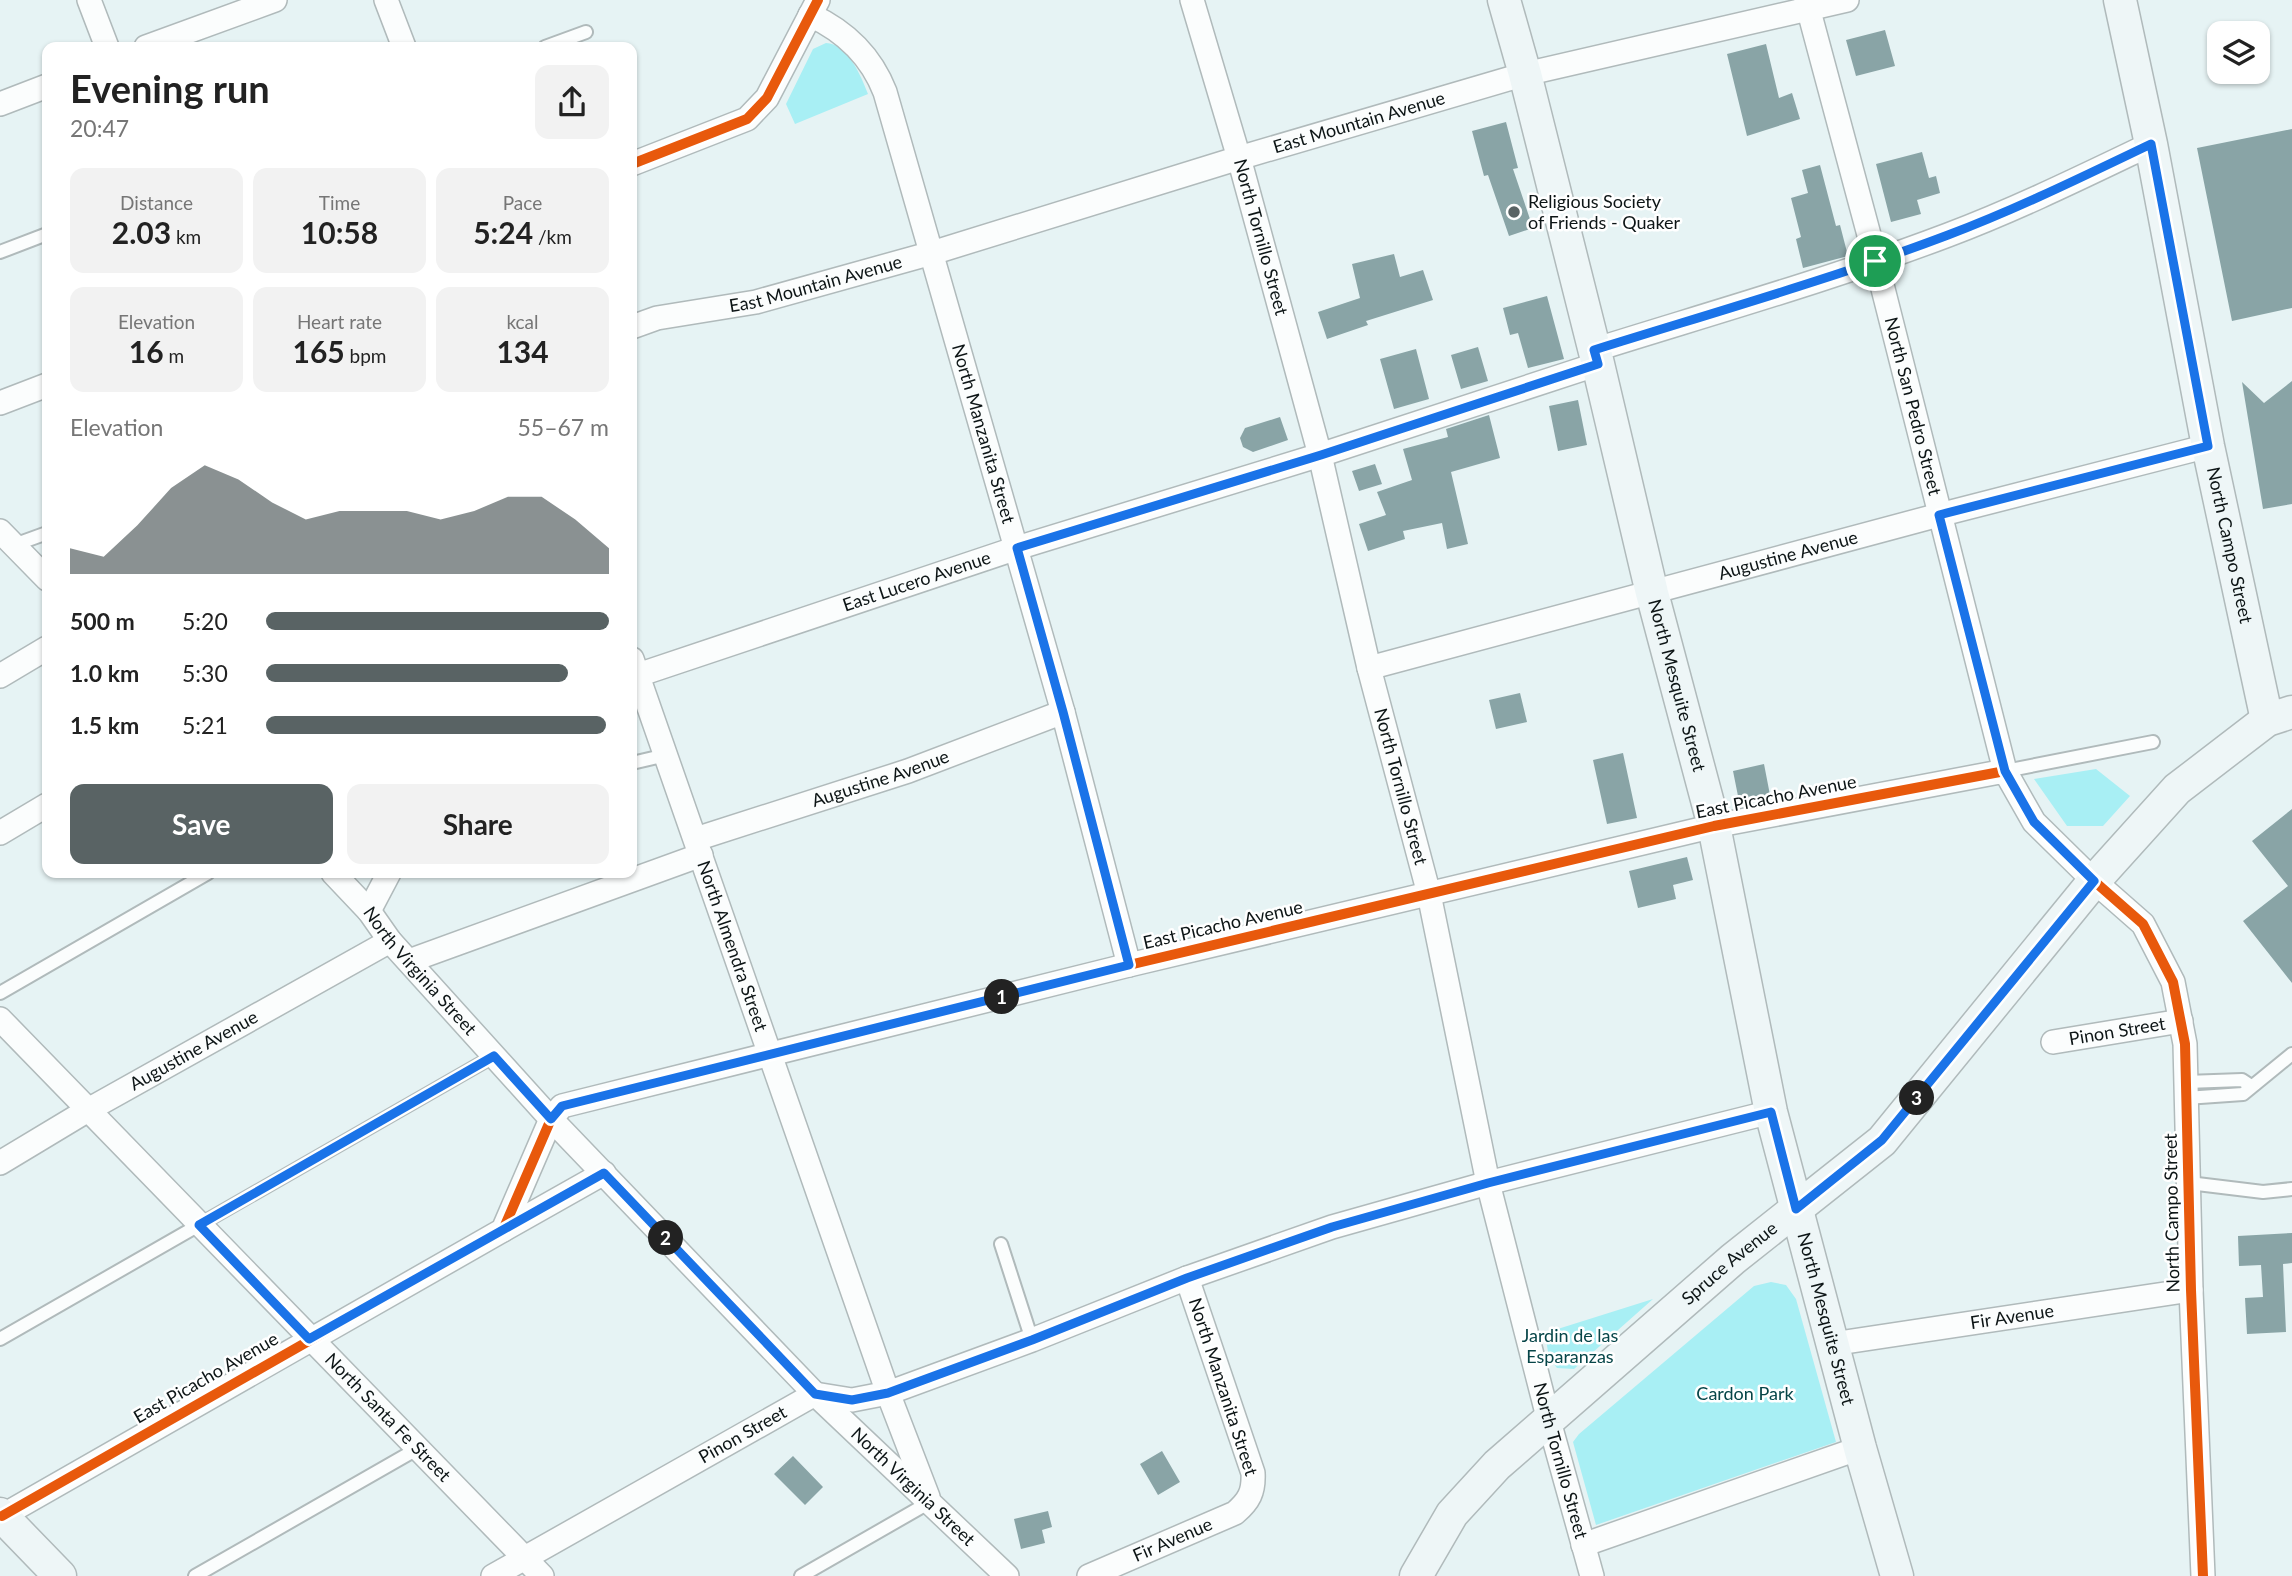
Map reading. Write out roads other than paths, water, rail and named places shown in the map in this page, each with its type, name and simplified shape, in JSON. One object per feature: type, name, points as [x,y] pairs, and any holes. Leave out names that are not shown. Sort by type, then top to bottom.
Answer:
[{"type":"street","points":[[89,0],[105,42]]},
{"type":"street","points":[[160,42],[275,0]]},
{"type":"street","points":[[386,0],[402,42]]},
{"type":"street","name":"North Tornillo Street","points":[[1192,0],[1239,158],[1321,455],[1368,668],[1429,894],[1488,1183],[1592,1576]]},
{"type":"street","name":"North Mesquite Street","points":[[1504,0],[1596,357],[1652,593],[1714,826],[1771,1112],[1860,1448],[1897,1576]]},
{"type":"street","name":"East Mountain Avenue","points":[[637,325],[657,318],[756,302],[932,253],[1239,158],[1525,74],[1807,5],[1847,0]]},
{"type":"street","name":"North Campo Street","points":[[2120,0],[2151,144],[2208,446],[2280,716]]},
{"type":"street","name":"North San Pedro Street","points":[[1807,5],[2005,771]]},
{"type":"street","points":[[637,162],[747,119],[767,99],[814,7]]},
{"type":"street","name":"North Manzanita Street","points":[[814,7],[866,56],[877,71],[885,92],[1063,712],[1129,965]]},
{"type":"street","points":[[0,104],[42,88]]},
{"type":"street","name":"East Lucero Avenue","points":[[637,666],[1321,455],[1875,261],[2014,209],[2151,144]]},
{"type":"street","points":[[0,403],[42,387]]},
{"type":"street","name":"Augustine Avenue","points":[[1368,668],[2208,446]]},
{"type":"street","points":[[7,538],[42,574]]},
{"type":"street","points":[[0,676],[42,651]]},
{"type":"street","name":"North Almendra Street","points":[[637,673],[888,1393],[930,1502]]},
{"type":"street","name":"Augustine Avenue","points":[[637,871],[1063,712]]},
{"type":"street","points":[[2005,771],[2034,822],[2094,881],[2177,789],[2280,716]]},
{"type":"street","name":"East Picacho Avenue","points":[[551,1119],[562,1106],[1129,965],[1714,826],[2005,771]]},
{"type":"street","points":[[0,833],[42,808]]},
{"type":"street","name":"North Virginia Street","points":[[338,878],[369,911],[390,941],[551,1119],[815,1394],[1007,1576]]},
{"type":"street","points":[[369,911],[386,878]]},
{"type":"street","name":"Augustine Avenue","points":[[409,961],[619,878]]},
{"type":"street","name":"North Campo Street","points":[[2094,881],[2143,924],[2173,982],[2185,1044],[2190,1290],[2203,1576]]},
{"type":"street","name":"Spruce Avenue","points":[[1416,1576],[1452,1514],[1497,1465],[1733,1259],[1882,1140],[2094,881]]},
{"type":"street","name":"Augustine Avenue","points":[[0,1163],[88,1110],[390,941]]},
{"type":"street","name":"North Santa Fe Street","points":[[0,1019],[542,1576]]},
{"type":"street","name":"Pinon Street","points":[[2053,1042],[2181,1021]]},
{"type":"street","points":[[815,1394],[852,1400],[888,1393],[1032,1340],[1187,1278],[1332,1227],[1488,1183],[1771,1112]]},
{"type":"street","points":[[503,1230],[551,1119]]},
{"type":"street","name":"East Picacho Avenue","points":[[1,1515],[604,1173]]},
{"type":"street","name":"North Manzanita Street","points":[[1187,1278],[1253,1473],[1254,1487],[1251,1497]]},
{"type":"street","name":"Fir Avenue","points":[[1832,1344],[2190,1290]]},
{"type":"street","name":"Pinon Street","points":[[494,1576],[815,1394]]},
{"type":"street","points":[[1583,1545],[1860,1448]]},
{"type":"street","name":"Fir Avenue","points":[[1089,1576],[1235,1513],[1251,1497]]},
{"type":"street","points":[[1,1515],[60,1576]]},
{"type":"lane","points":[[559,42],[586,32]]},
{"type":"lane","points":[[0,252],[42,236]]},
{"type":"lane","points":[[7,538],[42,534]]},
{"type":"lane","name":"East Picacho Avenue","points":[[2005,771],[2152,742]]},
{"type":"lane","points":[[637,762],[666,755]]},
{"type":"lane","points":[[0,993],[199,878]]},
{"type":"lane","points":[[2186,1090],[2242,1080],[2251,1086],[2292,1054]]},
{"type":"lane","points":[[0,1339],[494,1056]]},
{"type":"lane","points":[[2189,1183],[2263,1192],[2292,1189]]},
{"type":"lane","points":[[1001,1244],[1032,1340]]},
{"type":"lane","points":[[195,1576],[417,1449]]},
{"type":"lane","points":[[801,1576],[930,1502]]},
{"type":"place","name":"Religious Society of Friends - Quaker","points":[[1514,212]]},
{"type":"park label","name":"Jardin de las Esparanzas","points":[[1570,1346]]},
{"type":"park label","name":"Cardon Park","points":[[1745,1394]]}]
